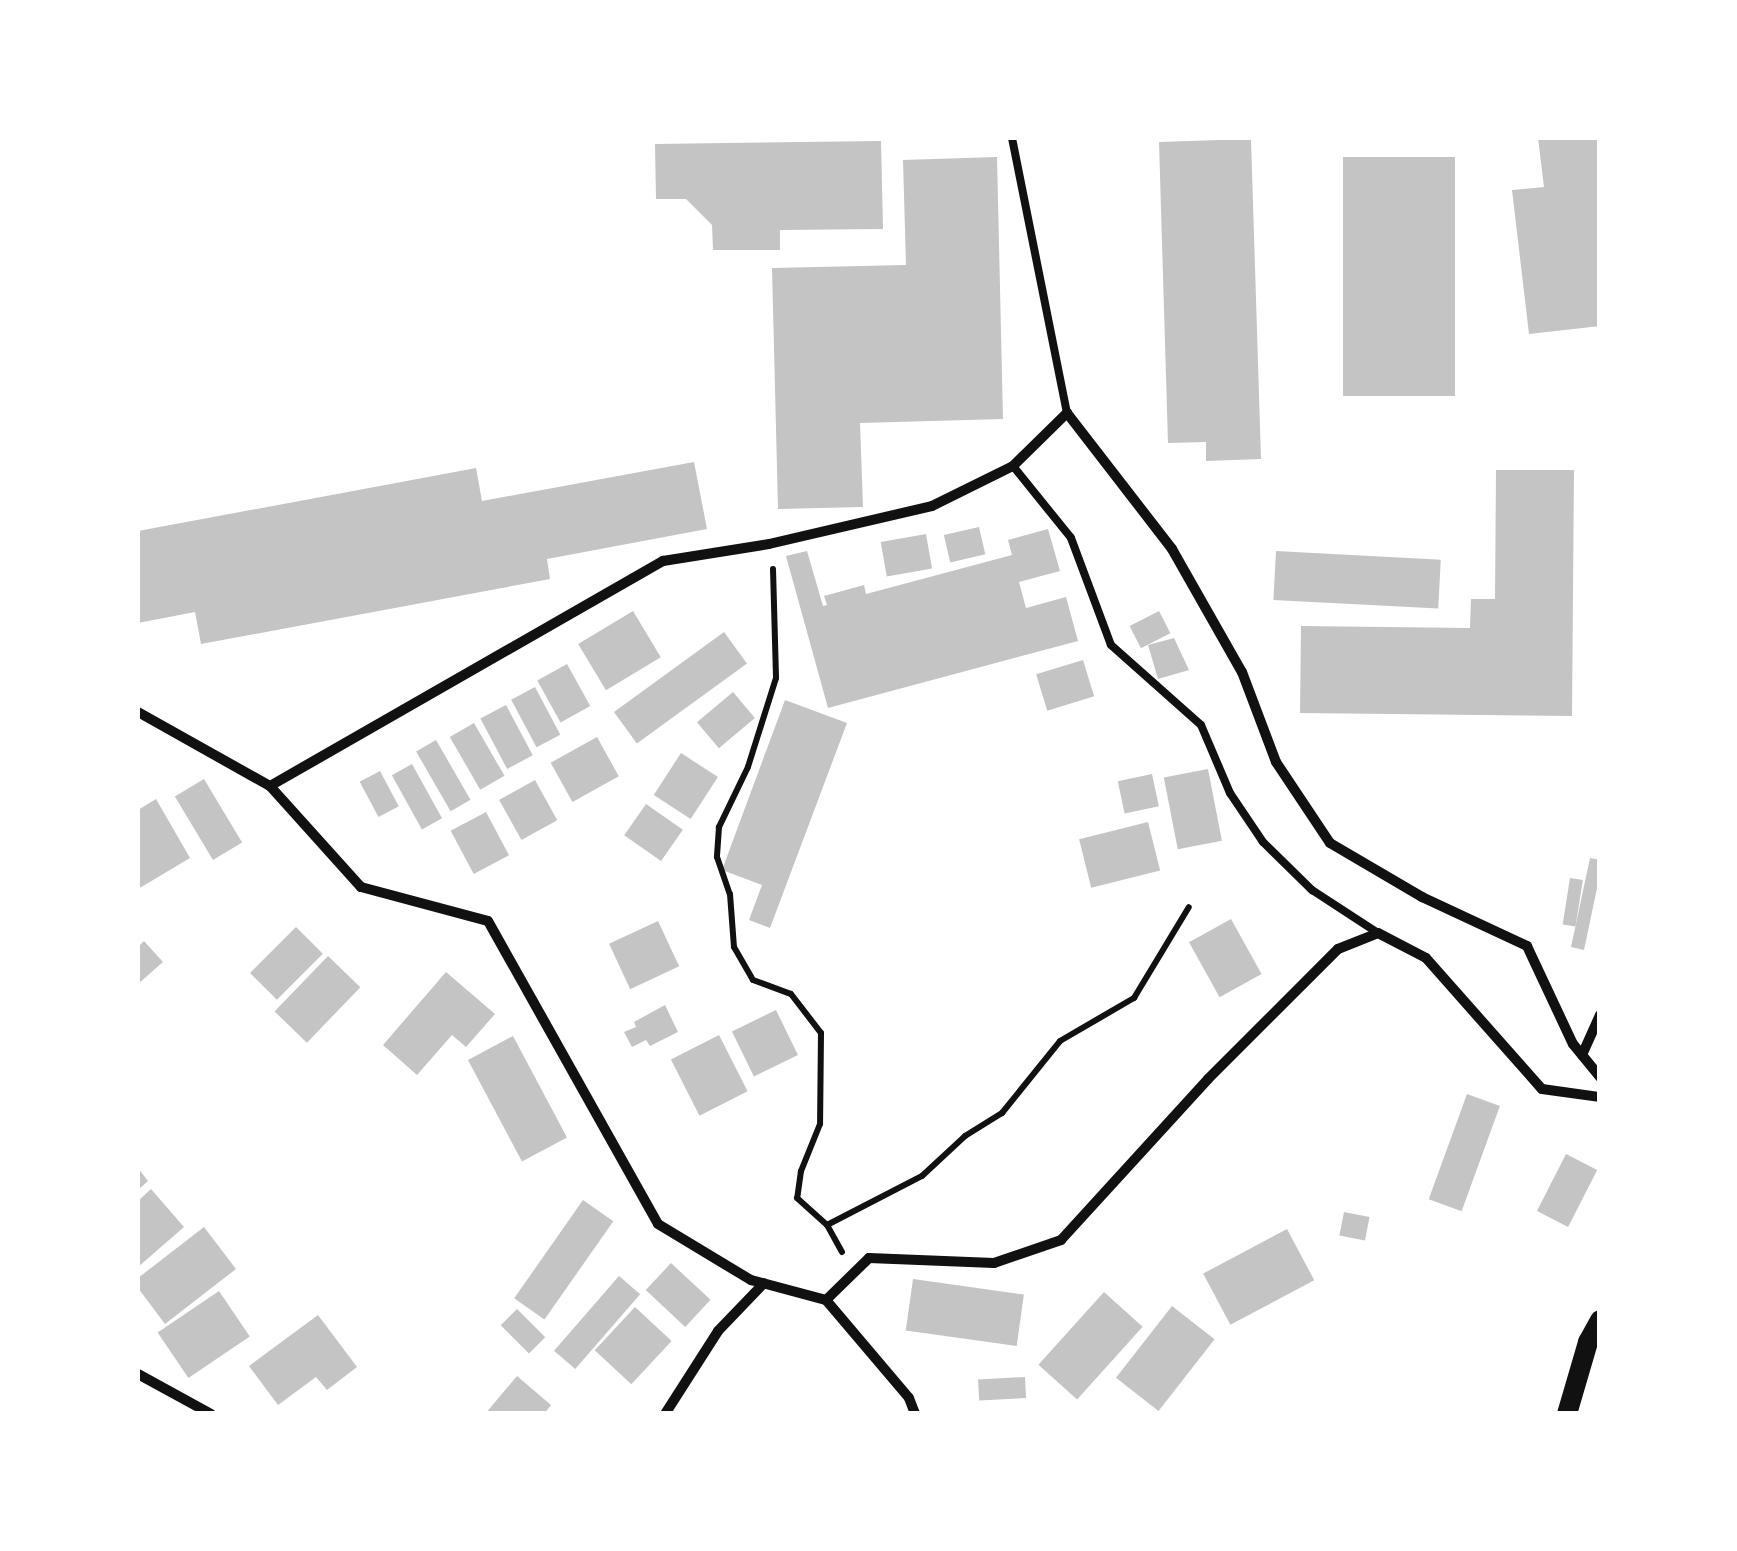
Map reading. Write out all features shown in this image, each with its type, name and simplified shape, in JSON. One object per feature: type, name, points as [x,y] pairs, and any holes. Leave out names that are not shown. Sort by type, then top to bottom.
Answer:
[{"type":"main road","points":[[1567,1414],[1600,1320]]},
{"type":"street","points":[[270,786],[663,561],[769,544],[932,506],[1012,466],[1067,413],[1172,549],[1242,672],[1276,762],[1330,843],[1422,897],[1527,946],[1582,1055],[1600,1077]]},
{"type":"street","points":[[138,712],[270,786],[361,887],[488,921],[658,1224],[764,1283],[826,1300],[909,1398],[915,1414]]},
{"type":"street","points":[[826,1300],[869,1258],[994,1263],[1061,1240],[1208,1080],[1338,949],[1378,933],[1426,958],[1542,1089],[1600,1097]]},
{"type":"street","points":[[1582,1055],[1600,1014]]},
{"type":"street","points":[[665,1414],[718,1331],[764,1283]]},
{"type":"street","points":[[138,1374],[211,1414]]},
{"type":"lane","points":[[1012,138],[1067,413]]},
{"type":"lane","points":[[1012,466],[1070,538],[1111,645],[1200,725],[1230,793],[1263,842],[1312,890],[1378,933]]},
{"type":"path","points":[[769,544],[776,678],[748,767],[718,827],[717,856],[730,894],[734,947],[753,980],[791,994],[821,1033],[820,1124],[801,1172],[797,1198],[827,1225],[854,1274]]},
{"type":"path","points":[[827,1225],[922,1176],[965,1136],[1002,1113],[1060,1041],[1134,998],[1189,907]]},
{"type":"building","points":[[1538,138],[1600,138],[1600,326],[1529,334],[1512,190],[1544,187]]},
{"type":"building","points":[[1251,139],[1261,459],[1206,461],[1206,442],[1168,443],[1159,142]]},
{"type":"building","points":[[881,141],[883,229],[780,230],[780,250],[713,250],[712,225],[686,199],[656,199],[655,144]]},
{"type":"building","points":[[997,157],[1003,419],[860,423],[863,507],[778,509],[772,268],[906,265],[903,160]]},
{"type":"building","points":[[1343,157],[1455,157],[1455,396],[1343,396]]},
{"type":"building","points":[[694,462],[707,529],[547,559],[550,579],[201,644],[195,612],[138,623],[138,531],[476,468],[482,501]]},
{"type":"building","points":[[1496,470],[1574,470],[1572,716],[1300,713],[1301,626],[1470,628],[1471,599],[1495,599]]},
{"type":"building","points":[[979,527],[985,554],[950,562],[944,535]]},
{"type":"building","points":[[1048,529],[1060,571],[1019,582],[1026,608],[1066,597],[1078,641],[828,708],[786,556],[807,551],[823,606],[827,605],[824,596],[864,585],[866,594],[1012,555],[1008,540]]},
{"type":"building","points":[[926,534],[932,568],[887,576],[881,542]]},
{"type":"building","points":[[1276,551],[1441,560],[1438,609],[1273,600]]},
{"type":"building","points":[[633,611],[661,657],[606,690],[578,644]]},
{"type":"building","points":[[1159,611],[1170,633],[1141,648],[1130,626]]},
{"type":"building","points":[[724,632],[747,664],[637,743],[614,712]]},
{"type":"building","points":[[1174,638],[1189,670],[1158,679],[1148,645]]},
{"type":"building","points":[[1083,660],[1094,696],[1047,711],[1036,674]]},
{"type":"building","points":[[567,664],[590,706],[561,722],[537,680]]},
{"type":"building","points":[[535,687],[560,735],[537,747],[511,700]]},
{"type":"building","points":[[733,692],[755,718],[719,748],[697,722]]},
{"type":"building","points":[[785,700],[847,723],[770,928],[749,920],[762,885],[722,870]]},
{"type":"building","points":[[506,705],[533,755],[507,769],[480,719]]},
{"type":"building","points":[[474,723],[504,776],[480,790],[450,737]]},
{"type":"building","points":[[597,737],[619,776],[572,802],[551,763]]},
{"type":"building","points":[[436,740],[470,800],[451,811],[416,752]]},
{"type":"building","points":[[681,753],[718,777],[691,819],[654,795]]},
{"type":"building","points":[[412,764],[442,818],[422,829],[392,775]]},
{"type":"building","points":[[1208,769],[1222,841],[1178,849],[1164,778]]},
{"type":"building","points":[[380,771],[399,806],[378,817],[360,782]]},
{"type":"building","points":[[1152,774],[1159,806],[1125,814],[1118,781]]},
{"type":"building","points":[[204,779],[242,842],[213,860],[175,797]]},
{"type":"building","points":[[535,780],[557,820],[521,840],[499,800]]},
{"type":"building","points":[[156,799],[190,858],[138,889],[138,810]]},
{"type":"building","points":[[646,804],[683,830],[661,861],[624,835]]},
{"type":"building","points":[[486,812],[509,855],[474,874],[451,831]]},
{"type":"building","points":[[1148,822],[1160,871],[1091,888],[1079,839]]},
{"type":"building","points":[[1590,858],[1600,860],[1600,874],[1584,950],[1571,947]]},
{"type":"building","points":[[1570,878],[1583,880],[1575,926],[1563,924]]},
{"type":"building","points":[[1231,919],[1262,974],[1220,997],[1189,942]]},
{"type":"building","points":[[658,921],[679,966],[630,989],[609,944]]},
{"type":"building","points":[[296,927],[323,954],[277,1000],[250,973]]},
{"type":"building","points":[[144,941],[163,962],[138,984],[138,947]]},
{"type":"building","points":[[328,956],[360,987],[307,1043],[275,1011]]},
{"type":"building","points":[[446,972],[495,1014],[466,1047],[452,1035],[417,1075],[383,1045]]},
{"type":"building","points":[[665,1005],[678,1032],[650,1046],[646,1040],[632,1047],[624,1032]]},
{"type":"building","points":[[776,1010],[798,1055],[754,1076],[732,1031]]},
{"type":"building","points":[[719,1035],[748,1091],[699,1116],[671,1060]]},
{"type":"building","points":[[513,1036],[567,1138],[522,1161],[468,1060]]},
{"type":"building","points":[[1467,1094],[1500,1106],[1462,1211],[1429,1199]]},
{"type":"building","points":[[1566,1154],[1597,1170],[1568,1227],[1537,1211]]},
{"type":"building","points":[[138,1168],[148,1181],[138,1190]]},
{"type":"building","points":[[151,1189],[184,1227],[138,1267],[138,1201]]},
{"type":"building","points":[[583,1200],[613,1221],[544,1320],[514,1298]]},
{"type":"building","points":[[1344,1212],[1370,1217],[1365,1241],[1339,1236]]},
{"type":"building","points":[[204,1227],[236,1269],[165,1324],[138,1288],[138,1278]]},
{"type":"building","points":[[1287,1229],[1314,1280],[1230,1325],[1203,1274]]},
{"type":"building","points":[[671,1263],[710,1300],[685,1327],[646,1290]]},
{"type":"building","points":[[619,1276],[640,1294],[575,1369],[554,1351]]},
{"type":"building","points":[[913,1279],[1024,1295],[1017,1346],[906,1330]]},
{"type":"building","points":[[219,1291],[250,1337],[188,1378],[158,1332]]},
{"type":"building","points":[[1104,1292],[1143,1327],[1077,1400],[1038,1365]]},
{"type":"building","points":[[1172,1306],[1215,1339],[1159,1411],[1116,1378]]},
{"type":"building","points":[[635,1307],[672,1341],[631,1384],[595,1350]]},
{"type":"building","points":[[517,1309],[545,1337],[529,1354],[501,1325]]},
{"type":"building","points":[[318,1315],[357,1367],[327,1390],[316,1377],[278,1405],[249,1366]]},
{"type":"building","points":[[517,1376],[551,1405],[544,1414],[485,1414]]},
{"type":"building","points":[[1025,1377],[1026,1398],[979,1400],[978,1379]]}]
